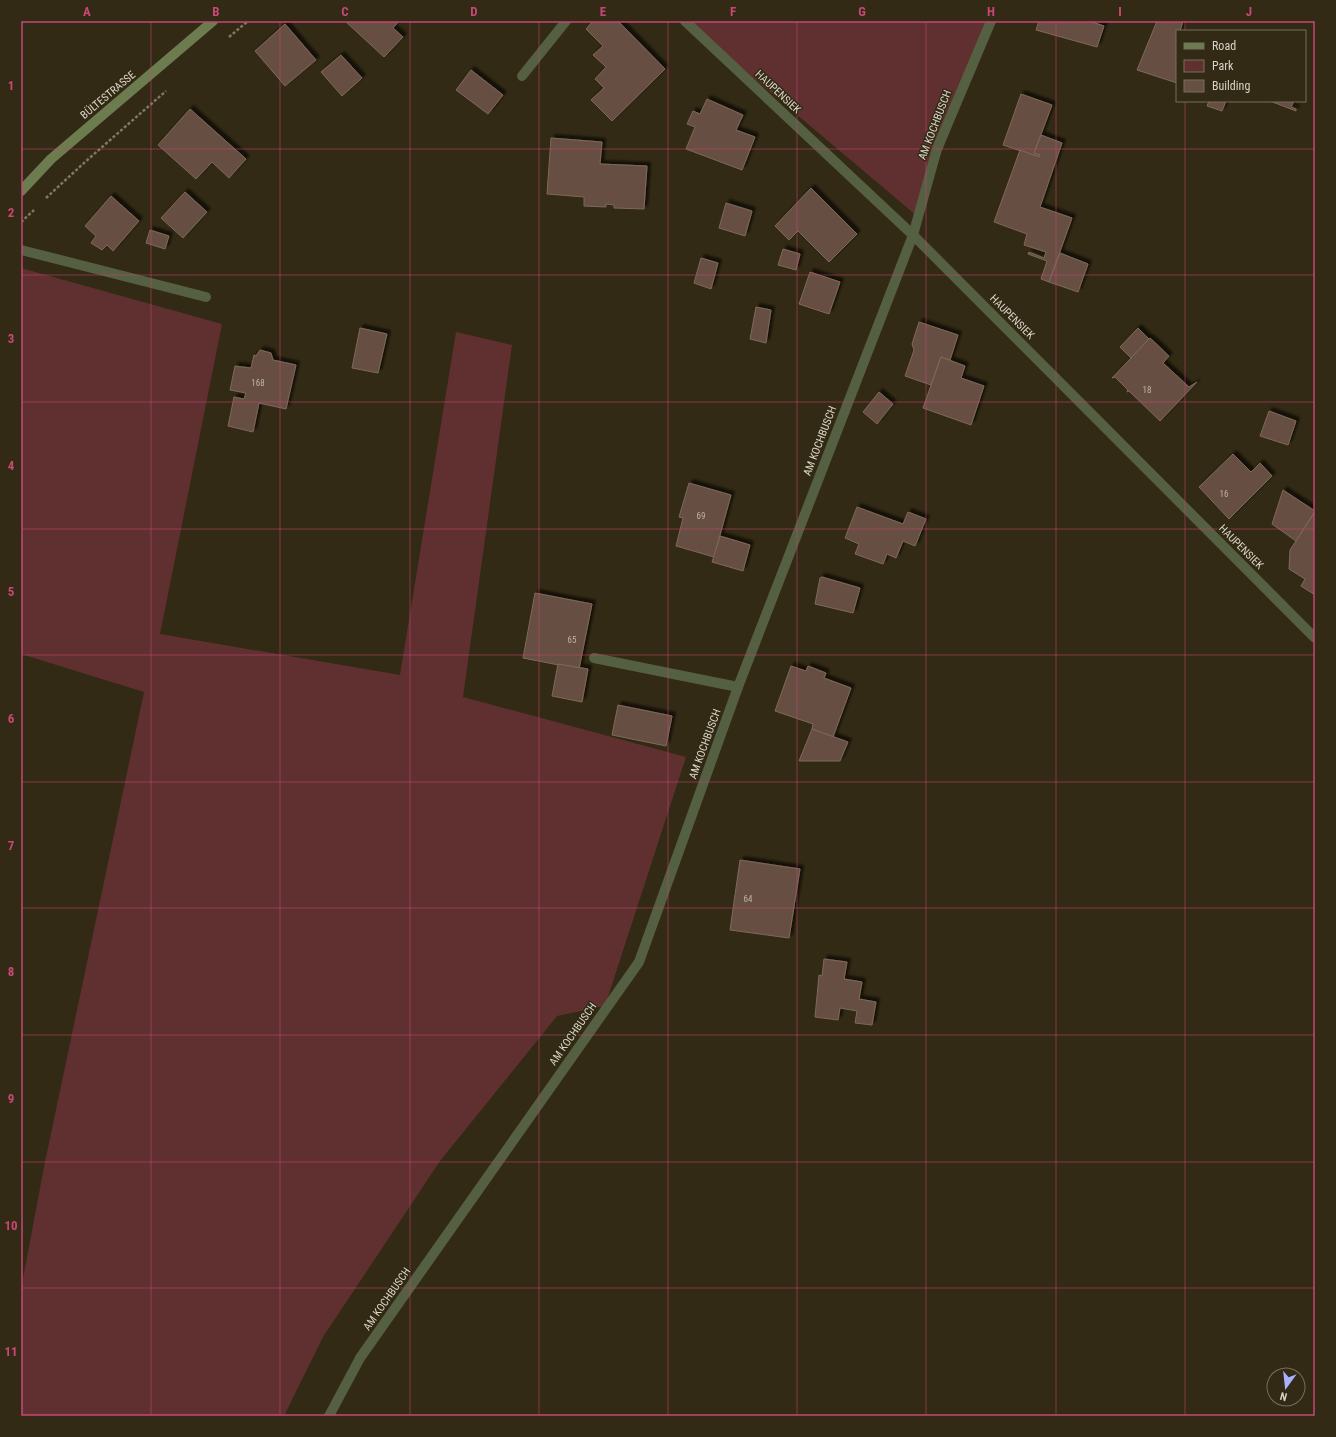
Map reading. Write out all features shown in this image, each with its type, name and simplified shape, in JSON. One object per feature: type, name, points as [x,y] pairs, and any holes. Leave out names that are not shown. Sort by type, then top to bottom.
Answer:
[{"type":"street","name":"BÜLTESTRASSE","points":[[21,191],[51,159],[213,21]]},
{"type":"street","points":[[522,76],[566,21]]},
{"type":"street","name":"HAUPENSIEK","points":[[685,21],[913,235],[1315,638]]},
{"type":"street","name":"AM KOCHBUSCH","points":[[329,1416],[360,1358],[639,962],[738,687],[913,235],[937,149],[991,21]]},
{"type":"street","points":[[21,250],[206,297]]},
{"type":"street","points":[[594,658],[738,687]]},
{"type":"path","points":[[224,42],[248,21]]},
{"type":"path","points":[[44,200],[169,89]]},
{"type":"path","points":[[21,222],[38,205]]},
{"type":"green space","points":[[686,21],[992,21],[917,216]]},
{"type":"green space","points":[[21,268],[222,324],[160,634],[400,675],[456,332],[512,345],[463,697],[686,757],[605,1006],[557,1016],[440,1161],[323,1337],[284,1416],[21,1416],[21,1289],[45,1162],[144,692],[21,654]]},
{"type":"building","points":[[345,21],[399,21],[393,28],[403,37],[384,57]]},
{"type":"building","points":[[593,21],[618,21],[665,69],[612,121],[591,100],[604,88],[595,79],[606,67],[593,55],[603,46],[586,29]]},
{"type":"building","points":[[1039,21],[1089,21],[1104,26],[1097,47],[1036,30]]},
{"type":"building","points":[[1157,21],[1183,21],[1180,30],[1176,30],[1176,83],[1137,70]]},
{"type":"building","points":[[285,24],[316,60],[285,86],[255,51]]},
{"type":"building","points":[[341,55],[362,78],[342,96],[321,72]]},
{"type":"building","points":[[471,70],[503,95],[488,114],[456,90]]},
{"type":"building","points":[[1021,94],[1052,105],[1034,153],[1040,155],[1039,157],[1003,145]]},
{"type":"building","points":[[707,99],[743,115],[736,130],[755,137],[742,170],[686,149],[695,127],[687,124],[693,111],[700,114]]},
{"type":"building","points":[[1209,102],[1226,102],[1222,111],[1207,106]]},
{"type":"building","points":[[1273,102],[1294,102],[1291,107],[1296,109],[1296,111]]},
{"type":"building","points":[[190,109],[246,159],[229,178],[212,162],[196,179],[158,145]]},
{"type":"building","points":[[1041,135],[1062,143],[1040,207],[1072,218],[1049,282],[1041,279],[1047,261],[1028,254],[1029,252],[1044,258],[1046,252],[1024,245],[1027,234],[994,222],[1020,150],[1039,157],[1040,155],[1034,153]]},
{"type":"building","points":[[551,138],[602,142],[600,164],[647,166],[644,209],[614,208],[614,205],[606,204],[606,207],[584,206],[584,197],[547,194]]},
{"type":"building","points":[[811,188],[857,234],[829,262],[798,231],[789,240],[775,226]]},
{"type":"building","points":[[185,192],[207,212],[183,238],[161,218]]},
{"type":"building","points":[[111,196],[139,221],[113,251],[107,245],[102,250],[91,243],[96,236],[85,226]]},
{"type":"building","points":[[726,203],[752,211],[745,236],[719,228]]},
{"type":"building","points":[[150,230],[169,236],[165,249],[146,243]]},
{"type":"building","points":[[783,249],[800,254],[796,270],[778,265]]},
{"type":"building","points":[[1060,253],[1088,264],[1078,292],[1049,282]]},
{"type":"building","points":[[701,258],[718,263],[711,289],[694,283]]},
{"type":"building","points":[[810,272],[840,282],[829,314],[799,304]]},
{"type":"building","points":[[756,307],[771,310],[766,343],[750,339]]},
{"type":"building","points":[[919,322],[958,335],[950,360],[941,357],[931,385],[905,376],[914,350],[912,344]]},
{"type":"building","points":[[360,328],[387,334],[378,373],[352,368]]},
{"type":"building","points":[[1138,328],[1149,339],[1131,358],[1120,347]]},
{"type":"building","points":[[1150,338],[1169,356],[1163,363],[1189,387],[1197,382],[1160,421],[1129,391],[1127,392],[1128,390],[1115,377],[1112,378]]},
{"type":"building","points":[[260,350],[271,353],[273,360],[296,365],[286,409],[259,403],[253,432],[228,426],[234,397],[244,399],[246,393],[230,390],[235,366],[251,368],[254,355],[256,356]]},
{"type":"building","points":[[941,357],[965,366],[961,378],[984,386],[971,425],[923,408]]},
{"type":"building","points":[[879,392],[893,404],[877,424],[863,412]]},
{"type":"building","points":[[1269,411],[1296,421],[1288,445],[1260,436]]},
{"type":"building","points":[[1233,454],[1251,472],[1260,463],[1272,476],[1229,519],[1199,487]]},
{"type":"building","points":[[689,483],[731,495],[714,557],[676,546],[683,518],[679,517]]},
{"type":"building","points":[[1283,490],[1315,511],[1296,541],[1272,524]]},
{"type":"building","points":[[857,507],[903,524],[908,512],[926,519],[915,546],[903,541],[896,558],[887,554],[883,564],[855,554],[859,544],[845,538]]},
{"type":"building","points":[[1315,512],[1315,595],[1301,586],[1305,579],[1289,569],[1290,550]]},
{"type":"building","points":[[720,536],[750,545],[743,571],[712,562]]},
{"type":"building","points":[[822,577],[860,588],[853,613],[815,604],[820,578]]},
{"type":"building","points":[[535,593],[592,604],[579,669],[523,658]]},
{"type":"building","points":[[558,664],[588,669],[582,702],[552,696]]},
{"type":"building","points":[[791,666],[806,671],[808,666],[826,673],[824,678],[851,688],[833,737],[812,729],[813,724],[775,711]]},
{"type":"building","points":[[618,705],[672,716],[666,746],[612,735]]},
{"type":"building","points":[[812,729],[848,742],[840,761],[799,761]]},
{"type":"building","points":[[740,860],[800,869],[789,938],[730,930]]},
{"type":"building","points":[[824,959],[847,962],[844,979],[862,982],[859,999],[876,1002],[872,1025],[855,1023],[857,1011],[840,1008],[838,1020],[815,1017],[819,975],[822,976]]}]
